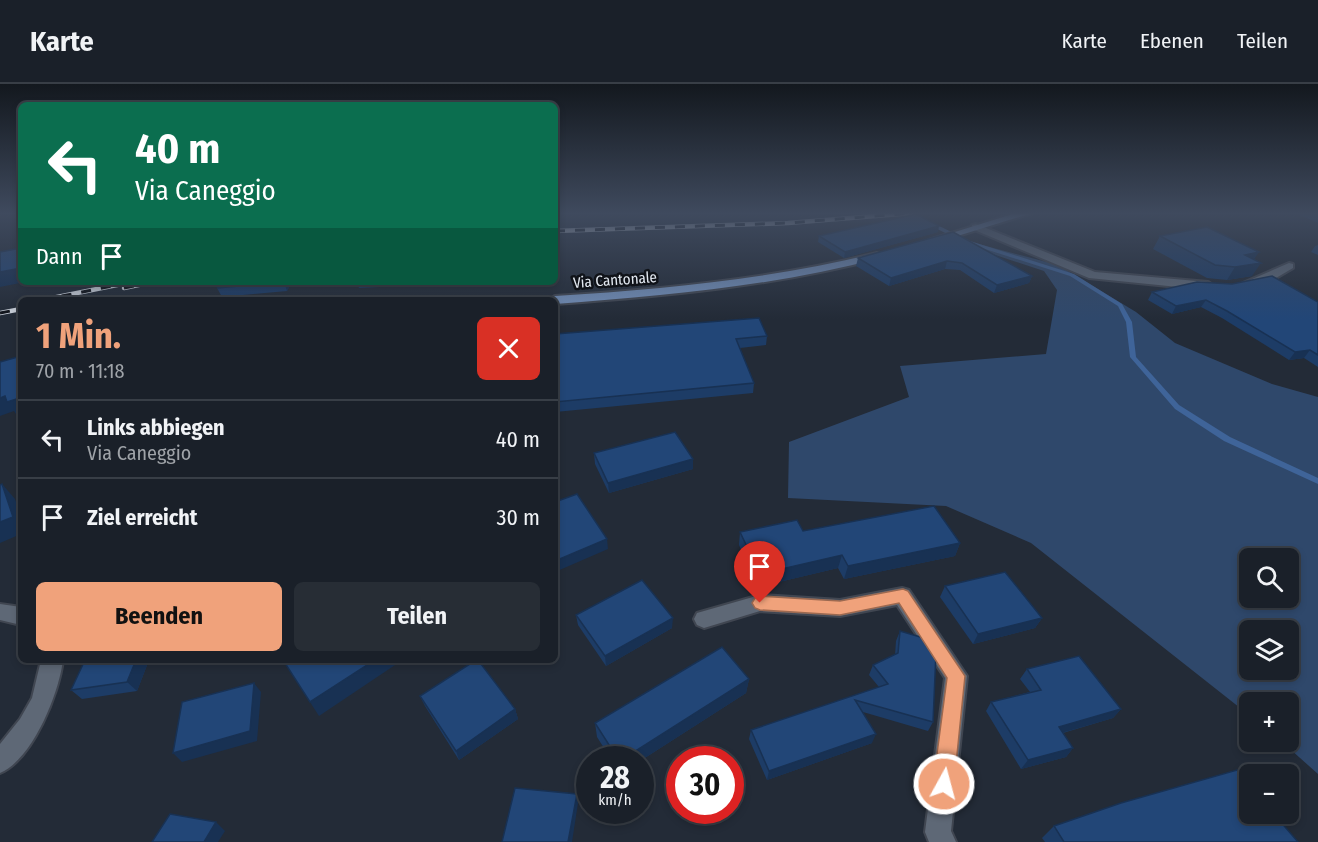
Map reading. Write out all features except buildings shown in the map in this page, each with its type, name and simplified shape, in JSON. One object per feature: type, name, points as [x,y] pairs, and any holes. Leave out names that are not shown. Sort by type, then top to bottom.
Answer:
[{"type":"main road","name":"Via Cantonale","points":[[558,300],[668,293],[743,284],[806,274],[894,251]]},
{"type":"street","points":[[1022,248],[1094,275],[1215,286]]},
{"type":"street","points":[[1238,285],[1264,279],[1289,266]]},
{"type":"street","points":[[704,619],[760,603],[840,608],[903,596],[956,676],[938,832],[943,842]]},
{"type":"street","points":[[0,612],[18,615]]},
{"type":"street","points":[[0,761],[32,722],[45,698],[52,663]]},
{"type":"shaded area","points":[[975,248],[995,248],[1058,265],[1136,312],[1175,343],[1272,384],[1318,397],[1318,774],[1293,752],[1299,752],[1299,692],[1239,692],[1239,707],[1031,543],[946,506],[788,498],[789,442],[909,397],[900,366],[1046,354],[1057,290],[1044,271]]},
{"type":"waterway","points":[[988,248],[1072,275],[1120,305],[1129,322],[1133,357],[1177,407],[1227,439],[1318,481]]},
{"type":"railway","points":[[57,297],[117,285]]},
{"type":"railway","points":[[124,288],[138,285]]},
{"type":"railway","points":[[0,313],[18,310]]},
{"type":"route","points":[[760,603],[840,608],[903,596],[956,676],[944,784]]}]
